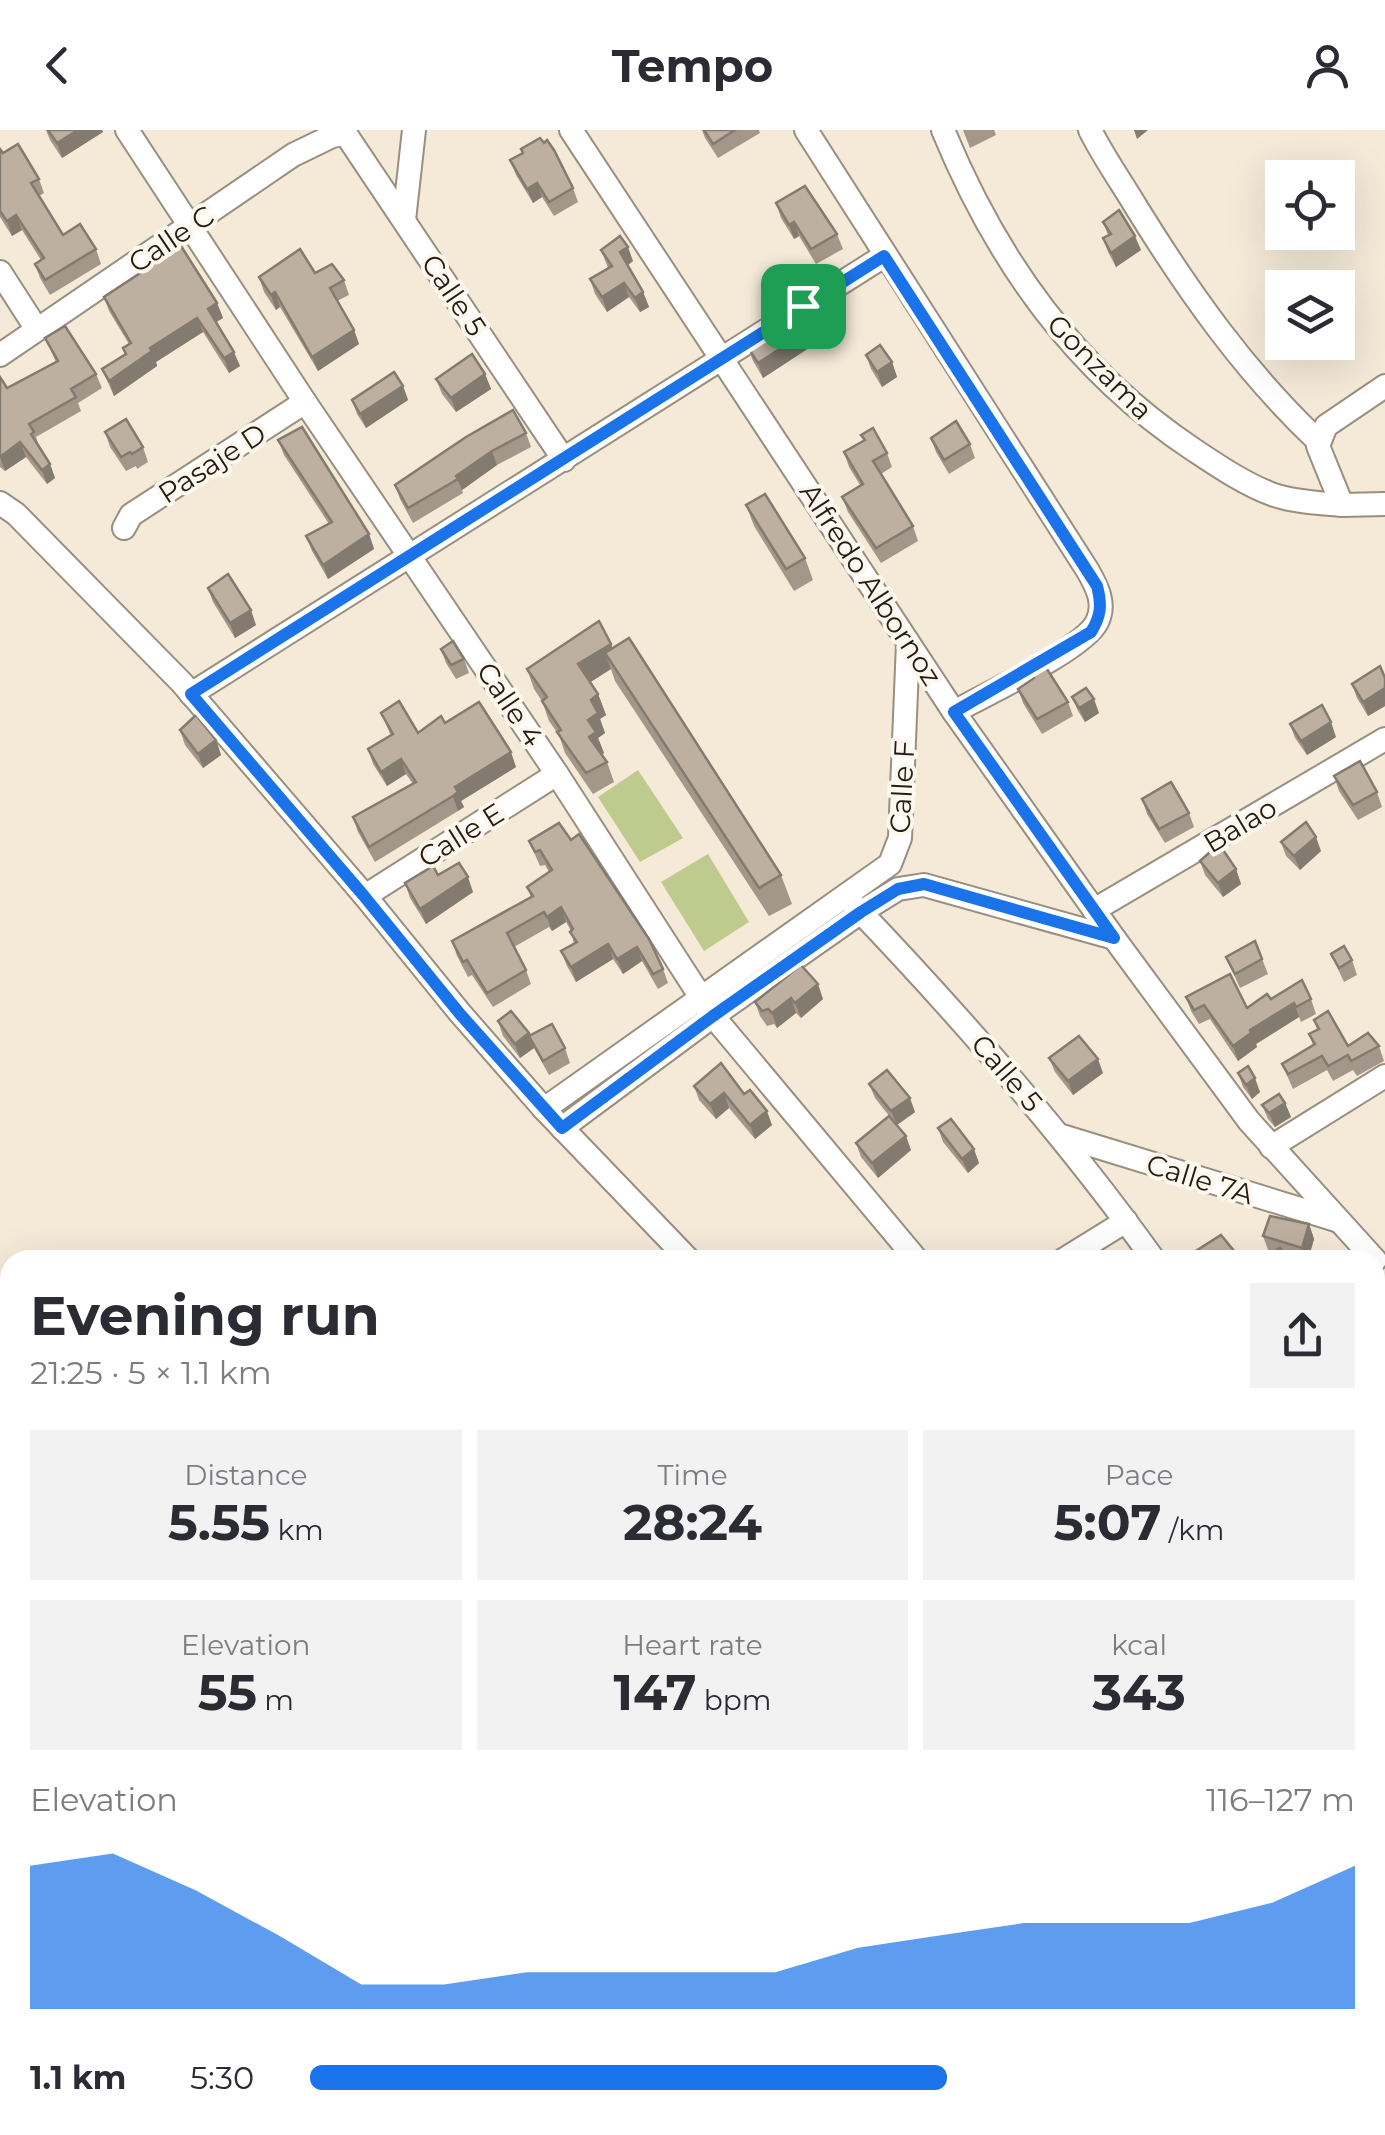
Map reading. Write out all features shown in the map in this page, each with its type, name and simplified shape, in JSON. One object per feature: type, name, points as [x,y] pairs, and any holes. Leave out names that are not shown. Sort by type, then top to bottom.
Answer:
[{"type":"street","name":"Calle 4","points":[[127,130],[305,402],[557,774],[707,1007],[909,1250]]},
{"type":"street","points":[[404,220],[414,130]]},
{"type":"street","name":"Alfredo Albornoz","points":[[572,130],[954,712],[1094,910],[1271,1147],[1365,1250]]},
{"type":"street","points":[[806,130],[1088,571],[1102,604],[1091,632],[1078,642],[954,712]]},
{"type":"street","name":"Gonzama","points":[[942,130],[1002,248],[1069,344],[1158,426],[1210,461],[1278,496],[1342,506],[1385,504]]},
{"type":"street","points":[[1090,130],[1216,328],[1318,441]]},
{"type":"street","name":"Calle C","points":[[0,355],[293,154],[345,132]]},
{"type":"street","name":"Calle 5","points":[[345,132],[564,460]]},
{"type":"street","points":[[191,694],[884,256]]},
{"type":"street","points":[[0,272],[36,328]]},
{"type":"street","points":[[1342,506],[1320,453],[1320,433],[1334,418],[1385,386]]},
{"type":"street","name":"Pasaje D","points":[[124,528],[130,515],[305,402]]},
{"type":"street","points":[[0,504],[16,514],[191,694],[544,1110],[679,1250]]},
{"type":"street","name":"Calle F","points":[[854,905],[898,852],[908,643]]},
{"type":"street","name":"Balao","points":[[1094,910],[1385,739]]},
{"type":"street","name":"Calle E","points":[[364,896],[557,774]]},
{"type":"street","name":"Calle F","points":[[544,1110],[707,1007],[854,905],[898,889],[924,884],[1114,938]]},
{"type":"street","name":"Calle 5","points":[[854,905],[1062,1136],[1147,1250]]},
{"type":"street","name":"Calle F","points":[[562,1128],[707,1007]]},
{"type":"street","points":[[1271,1147],[1385,1076]]},
{"type":"street","name":"Calle 7A","points":[[1062,1136],[1338,1221]]},
{"type":"street","points":[[1080,1250],[1126,1221]]},
{"type":"green space","points":[[638,770],[683,838],[640,862],[598,797]]},
{"type":"green space","points":[[708,854],[749,922],[704,951],[661,882]]},
{"type":"building","points":[[48,130],[78,130],[57,143]]},
{"type":"building","points":[[704,130],[735,130],[713,144]]},
{"type":"building","points":[[540,138],[544,143],[547,140],[554,150],[573,188],[549,202],[537,183],[527,189],[510,160]]},
{"type":"building","points":[[18,144],[39,179],[31,183],[63,235],[80,224],[96,249],[45,280],[35,264],[44,258],[16,215],[7,221],[0,211],[0,149],[3,153]]},
{"type":"building","points":[[805,186],[837,234],[811,249],[776,203]]},
{"type":"building","points":[[1119,210],[1135,236],[1111,253],[1103,238],[1111,234],[1103,222]]},
{"type":"building","points":[[620,236],[628,247],[620,252],[643,292],[635,298],[624,283],[602,297],[590,279],[612,266],[601,250]]},
{"type":"building","points":[[181,246],[217,303],[208,309],[234,352],[224,358],[197,318],[109,381],[102,369],[126,354],[123,348],[131,343],[104,297]]},
{"type":"building","points":[[300,249],[315,273],[332,264],[344,280],[330,288],[354,330],[312,357],[275,292],[271,295],[259,277]]},
{"type":"building","points":[[799,314],[809,330],[758,363],[747,346]]},
{"type":"building","points":[[65,326],[96,374],[71,389],[76,397],[29,424],[50,464],[42,470],[20,442],[0,457],[0,377],[7,388],[58,361],[45,338]]},
{"type":"building","points":[[880,345],[892,362],[877,372],[866,355]]},
{"type":"building","points":[[472,354],[485,374],[451,398],[436,379]]},
{"type":"building","points":[[394,372],[403,386],[360,414],[352,400]]},
{"type":"building","points":[[513,410],[526,433],[492,451],[456,476],[458,479],[408,508],[395,485]]},
{"type":"building","points":[[126,419],[143,447],[121,457],[105,432]]},
{"type":"building","points":[[956,421],[970,444],[944,460],[931,438]]},
{"type":"building","points":[[302,427],[369,534],[323,565],[306,536],[332,522],[278,440]]},
{"type":"building","points":[[873,428],[887,453],[873,461],[913,526],[876,548],[842,497],[863,484],[844,452],[865,440],[861,435]]},
{"type":"building","points":[[765,494],[805,558],[786,569],[746,505]]},
{"type":"building","points":[[228,574],[251,610],[230,623],[208,588]]},
{"type":"building","points":[[599,621],[611,644],[578,664],[598,694],[591,700],[598,713],[588,720],[596,732],[589,737],[607,762],[586,773],[557,732],[561,730],[542,701],[547,697],[527,669]]},
{"type":"building","points":[[629,638],[781,875],[759,888],[605,653]]},
{"type":"building","points":[[453,641],[464,659],[451,665],[441,649]]},
{"type":"building","points":[[1045,666],[1068,702],[1037,719],[1018,689],[1034,678],[1031,673]]},
{"type":"building","points":[[1380,666],[1385,688],[1363,702],[1352,684]]},
{"type":"building","points":[[1086,688],[1094,699],[1079,708],[1072,697]]},
{"type":"building","points":[[399,701],[418,733],[441,716],[445,723],[479,702],[511,752],[455,787],[458,792],[453,796],[369,847],[353,817],[416,782],[401,759],[381,772],[368,749],[393,734],[381,713]]},
{"type":"building","points":[[1322,705],[1331,722],[1301,741],[1290,724]]},
{"type":"building","points":[[196,715],[216,740],[198,754],[180,730]]},
{"type":"building","points":[[1360,761],[1377,792],[1353,805],[1334,776]]},
{"type":"building","points":[[1171,782],[1189,813],[1159,829],[1142,799]]},
{"type":"building","points":[[1306,822],[1316,837],[1294,856],[1281,842]]},
{"type":"building","points":[[559,823],[571,840],[579,834],[649,939],[663,969],[653,974],[637,947],[617,959],[608,944],[571,967],[561,951],[577,942],[561,907],[507,933],[526,970],[487,993],[452,941],[533,896],[527,887],[552,870],[540,850],[535,852],[529,841]]},
{"type":"building","points":[[1219,844],[1236,869],[1218,883],[1200,861]]},
{"type":"building","points":[[459,863],[468,877],[420,909],[405,883],[433,866],[438,875]]},
{"type":"building","points":[[1255,941],[1262,959],[1235,974],[1226,957]]},
{"type":"building","points":[[1344,946],[1352,960],[1339,968],[1331,954]]},
{"type":"building","points":[[801,965],[818,984],[795,1003],[791,998],[772,1013],[768,1009],[762,1011],[755,1002]]},
{"type":"building","points":[[1230,974],[1247,1008],[1267,994],[1271,999],[1302,980],[1311,999],[1296,1007],[1294,1003],[1250,1030],[1233,1046],[1204,1005],[1194,1010],[1186,997]]},
{"type":"building","points":[[511,1011],[529,1033],[515,1044],[498,1021]]},
{"type":"building","points":[[1328,1011],[1348,1046],[1368,1033],[1379,1046],[1351,1061],[1348,1055],[1328,1066],[1322,1056],[1288,1074],[1282,1064],[1315,1044],[1309,1034],[1319,1029],[1314,1020]]},
{"type":"building","points":[[552,1024],[565,1048],[543,1061],[529,1036]]},
{"type":"building","points":[[1079,1036],[1098,1059],[1068,1081],[1049,1058]]},
{"type":"building","points":[[721,1063],[744,1094],[750,1090],[767,1111],[750,1125],[724,1093],[710,1104],[694,1086]]},
{"type":"building","points":[[1248,1066],[1255,1078],[1246,1085],[1238,1073]]},
{"type":"building","points":[[887,1070],[910,1098],[891,1111],[869,1084]]},
{"type":"building","points":[[1279,1094],[1285,1103],[1269,1113],[1262,1105]]},
{"type":"building","points":[[889,1116],[906,1136],[872,1163],[856,1143]]},
{"type":"building","points":[[951,1119],[974,1149],[962,1159],[938,1128]]},
{"type":"building","points":[[1270,1216],[1309,1224],[1302,1248],[1263,1236]]},
{"type":"building","points":[[1221,1235],[1233,1250],[1197,1250]]},
{"type":"route","points":[[884,256],[1097,586],[1102,604],[1091,632],[954,712],[1114,938],[924,884],[911,884],[861,912],[562,1128],[460,1014],[191,694],[803,306],[884,256]]}]
